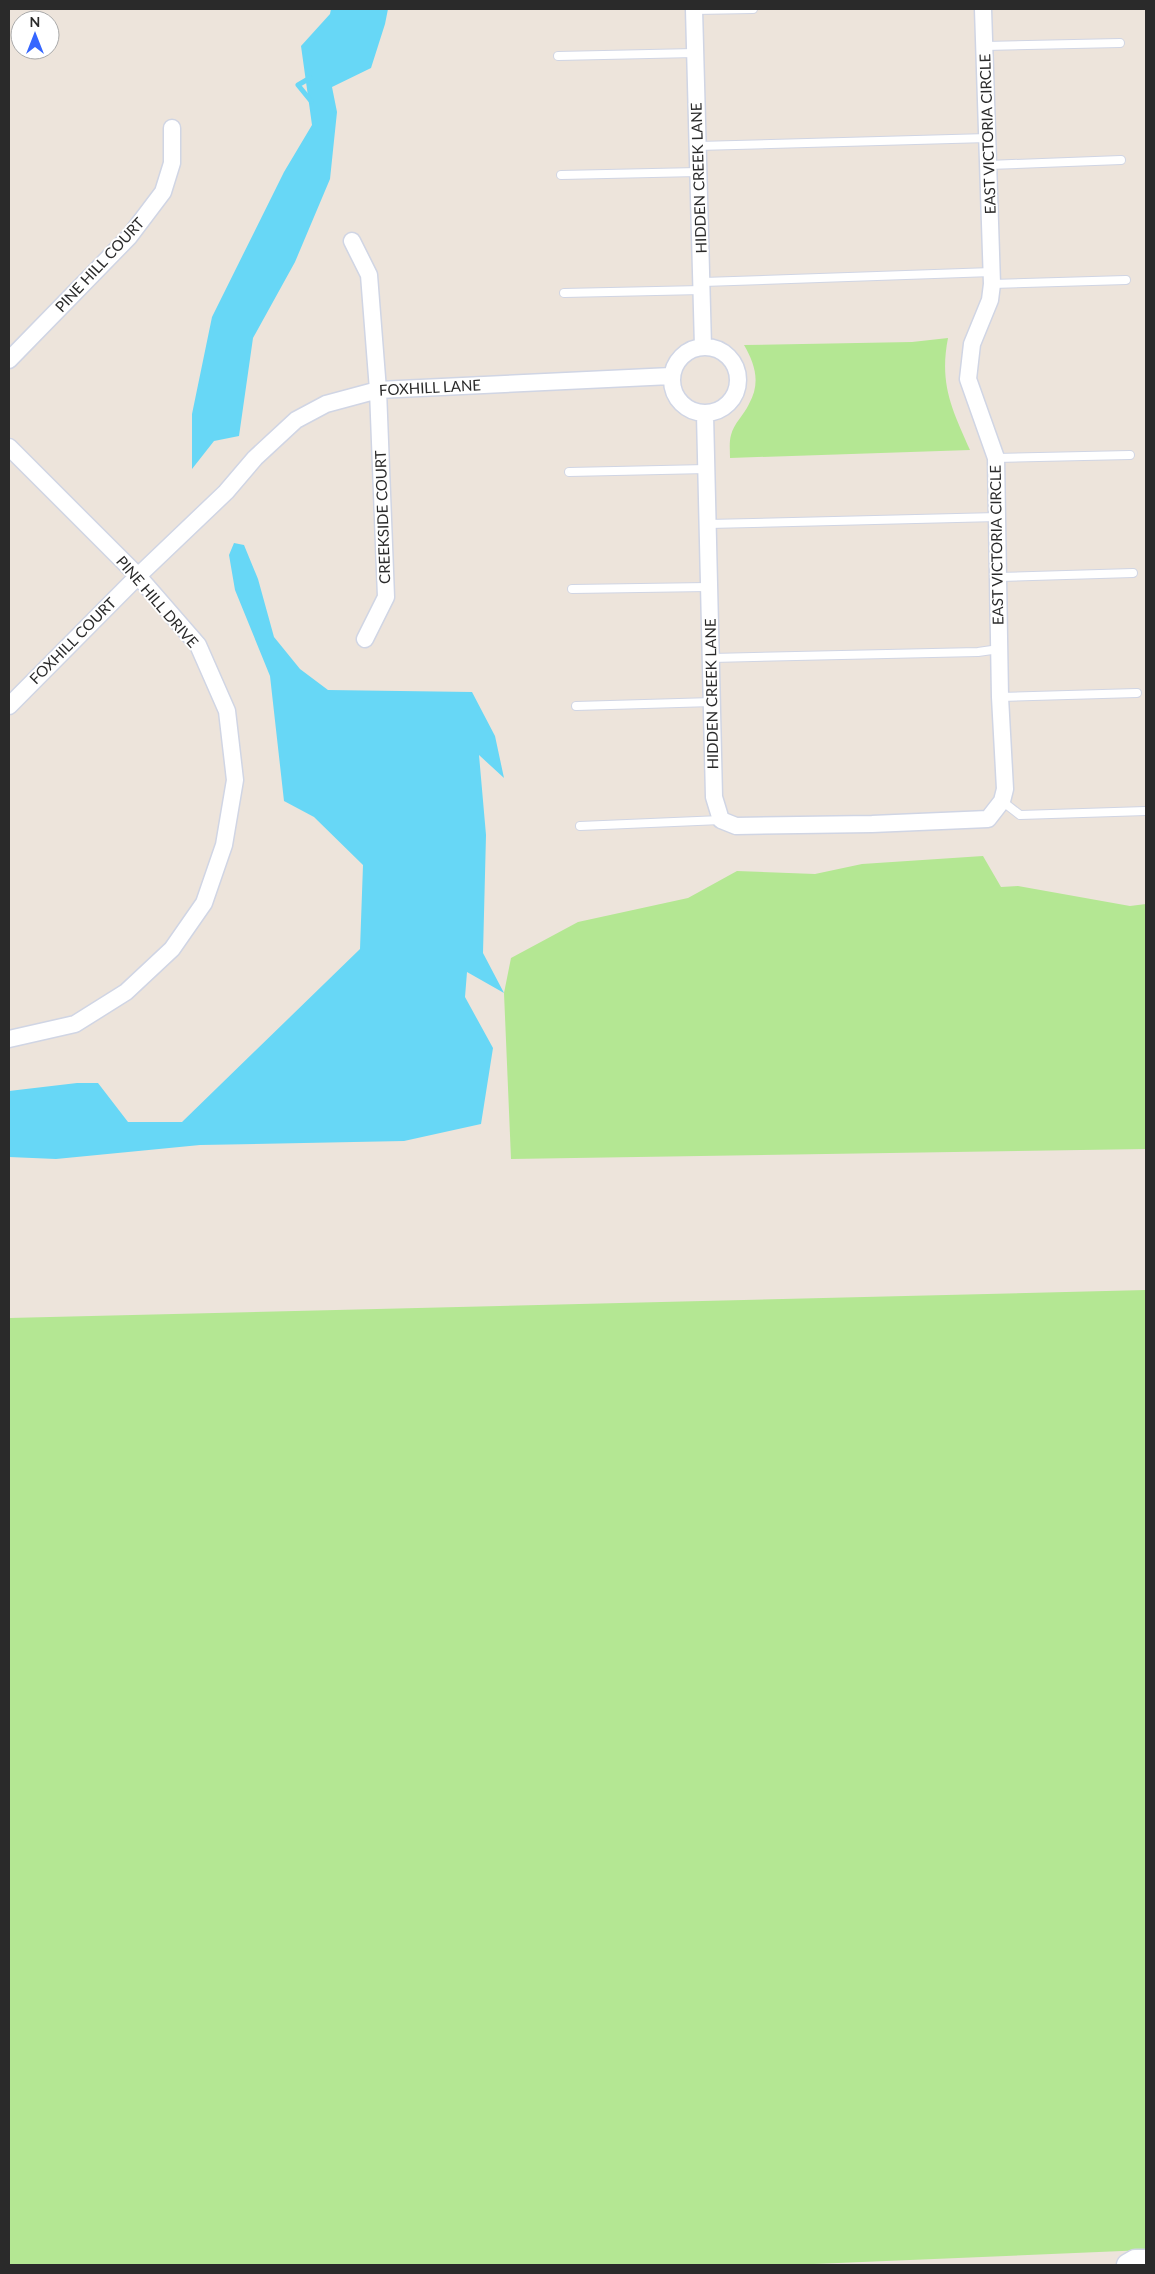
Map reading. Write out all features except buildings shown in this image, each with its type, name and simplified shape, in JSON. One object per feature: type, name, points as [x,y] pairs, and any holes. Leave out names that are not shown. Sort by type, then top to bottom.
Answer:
[{"type":"street","name":"EAST VICTORIA CIRCLE","points":[[983,9],[992,278],[990,300],[972,344],[968,379],[996,458],[1000,698],[1005,789],[1002,801]]},
{"type":"street","name":"HIDDEN CREEK LANE","points":[[694,10],[703,346]]},
{"type":"street","name":"PINE HILL COURT","points":[[9,360],[129,237],[163,192],[172,163],[172,128]]},
{"type":"street","name":"CREEKSIDE COURT","points":[[352,241],[369,275],[378,390],[386,597],[365,639]]},
{"type":"street","points":[[703,346],[724,352],[732,359],[737,368],[739,379],[733,400],[716,412],[705,414],[694,412],[684,406],[676,397],[672,387],[671,376],[675,364],[682,356],[692,349],[703,346]]},
{"type":"street","name":"FOXHILL LANE","points":[[138,576],[226,492],[255,458],[296,420],[326,404],[378,390],[671,376]]},
{"type":"street","name":"HIDDEN CREEK LANE","points":[[705,414],[714,797],[721,820]]},
{"type":"street","name":"PINE HILL DRIVE","points":[[9,447],[138,576],[198,645],[227,711],[235,780],[224,846],[204,903],[172,949],[126,992],[75,1024],[9,1039]]},
{"type":"street","name":"FOXHILL COURT","points":[[9,706],[138,576]]},
{"type":"street","points":[[721,820],[736,826],[872,824],[988,819],[1002,801]]},
{"type":"street","points":[[1128,2265],[1135,2261],[1146,2261]]},
{"type":"lane","points":[[694,10],[753,9]]},
{"type":"lane","points":[[985,46],[1120,43]]},
{"type":"lane","points":[[558,56],[695,53]]},
{"type":"lane","points":[[698,146],[988,138]]},
{"type":"lane","points":[[988,165],[1121,160]]},
{"type":"lane","points":[[561,175],[698,172]]},
{"type":"lane","points":[[564,293],[702,286],[992,278],[1126,280]]},
{"type":"lane","points":[[996,458],[1130,455]]},
{"type":"lane","points":[[569,472],[707,469]]},
{"type":"lane","points":[[708,524],[998,517]]},
{"type":"lane","points":[[999,577],[1133,573]]},
{"type":"lane","points":[[572,589],[708,587]]},
{"type":"lane","points":[[712,658],[999,650]]},
{"type":"lane","points":[[1000,698],[1137,693]]},
{"type":"lane","points":[[576,706],[713,702]]},
{"type":"lane","points":[[1002,801],[1020,814],[1146,812]]},
{"type":"lane","points":[[580,826],[721,820]]},
{"type":"green space","points":[[948,338],[945,369],[946,383],[953,409],[970,450],[730,458],[732,431],[753,396],[756,381],[754,366],[744,345],[912,342]]},
{"type":"green space","points":[[983,856],[1001,887],[1018,886],[1130,906],[1146,904],[1146,1149],[511,1159],[504,993],[511,958],[578,922],[688,898],[737,871],[815,874],[862,864]]},
{"type":"green space","points":[[1146,1290],[1146,2250],[790,2265],[9,2265],[9,1318]]},
{"type":"water","points":[[331,9],[388,9],[371,68],[332,87],[337,112],[330,179],[295,262],[253,338],[239,436],[214,441],[192,469],[192,414],[212,317],[284,172],[312,125],[301,46],[330,14]]},
{"type":"water","points":[[234,543],[244,545],[258,579],[274,637],[300,669],[328,690],[472,692],[495,736],[504,778],[479,755],[486,835],[483,953],[504,993],[467,972],[465,997],[493,1048],[481,1124],[404,1141],[200,1145],[56,1159],[9,1157],[9,1091],[77,1083],[98,1083],[128,1122],[182,1122],[360,949],[363,865],[314,817],[284,801],[270,676],[235,590],[229,555]]},
{"type":"waterway","points":[[310,78],[298,85],[311,101]]}]
